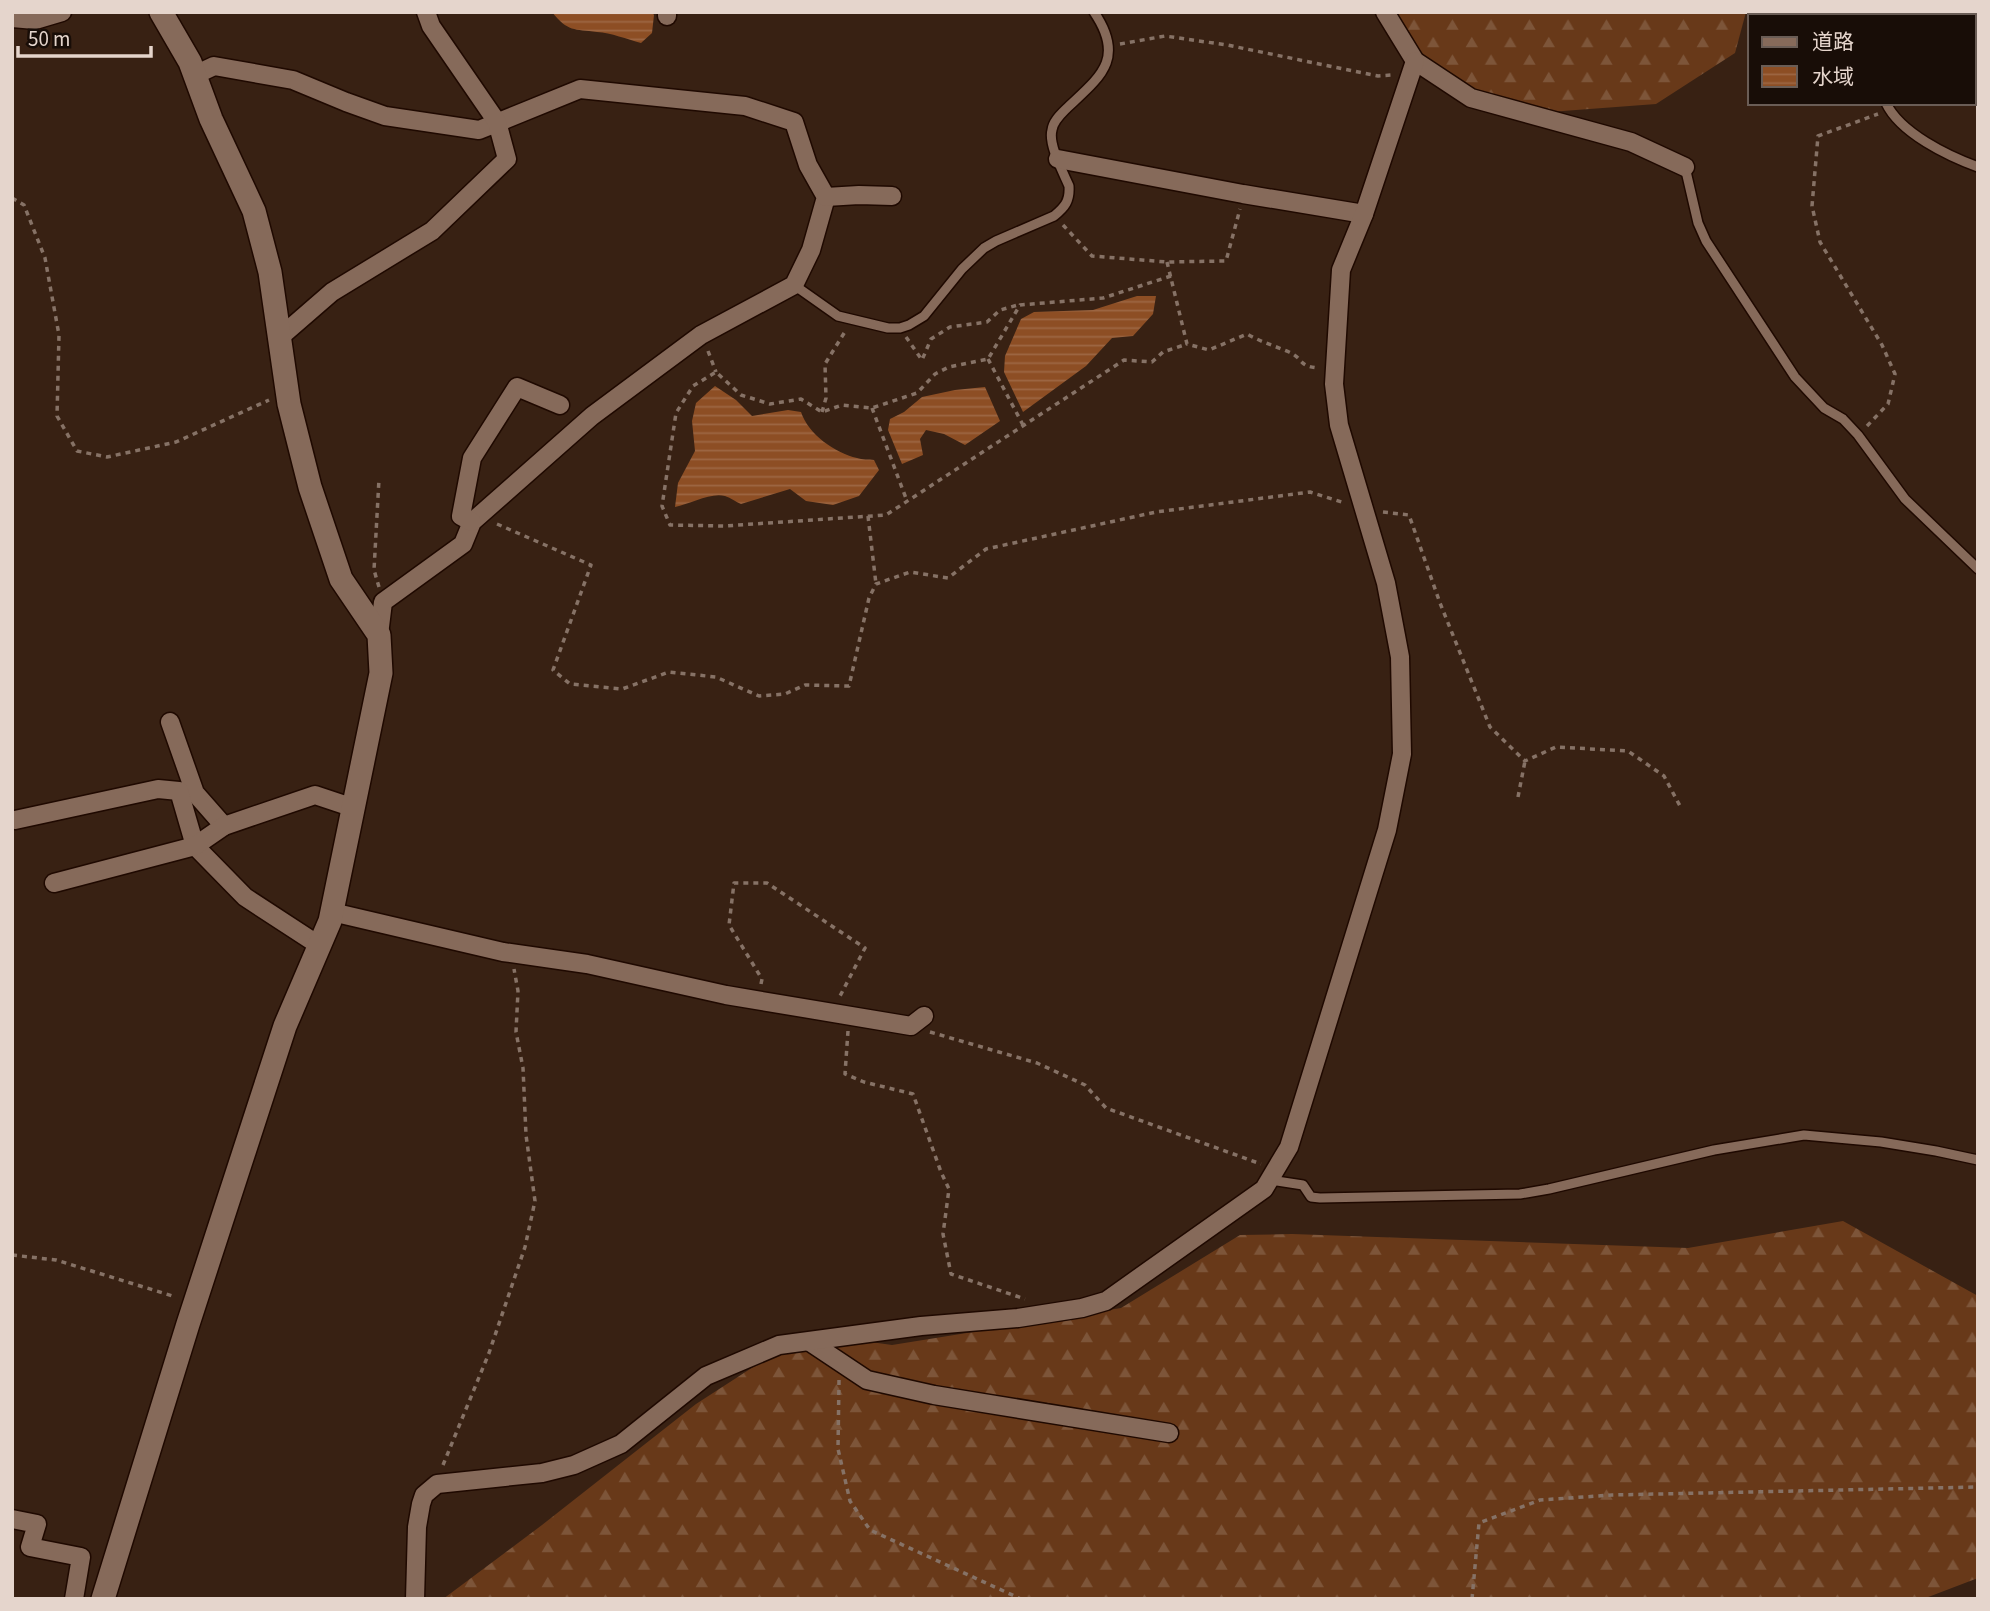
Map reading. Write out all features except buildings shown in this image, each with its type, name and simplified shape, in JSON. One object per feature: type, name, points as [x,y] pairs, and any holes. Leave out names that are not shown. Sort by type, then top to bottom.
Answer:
[{"type":"street","points":[[12,18],[35,20],[61,12]]},
{"type":"street","points":[[161,12],[190,62],[211,119],[254,211],[270,272],[287,392],[310,487],[341,579],[379,635]]},
{"type":"street","points":[[279,338],[332,292],[432,230],[507,159],[497,122],[431,26],[426,12]]},
{"type":"street","points":[[1385,12],[1413,68],[1471,98],[1631,142],[1685,167]]},
{"type":"street","points":[[103,1599],[195,1302],[285,1026],[332,912],[381,673],[379,635],[383,602],[463,544],[476,519],[592,416],[701,335],[794,285],[811,250],[826,197],[808,165],[794,122],[745,106],[580,89],[479,130],[386,116],[293,80],[214,66],[195,75]]},
{"type":"street","points":[[415,1599],[417,1527],[421,1504],[424,1494],[437,1484],[542,1474],[574,1465],[621,1444],[706,1376],[779,1345],[921,1326],[1017,1318],[1082,1308],[1106,1301],[1264,1189],[1289,1147],[1387,830],[1402,754],[1400,657],[1386,583],[1339,425],[1334,384],[1341,270],[1364,214],[1413,68]]},
{"type":"street","points":[[1058,159],[1364,214]]},
{"type":"street","points":[[826,197],[892,196]]},
{"type":"street","points":[[476,519],[461,516],[472,458],[517,387],[560,405]]},
{"type":"street","points":[[170,722],[195,793],[224,826]]},
{"type":"street","points":[[15,820],[158,789],[179,791],[195,846],[245,897],[320,946]]},
{"type":"street","points":[[54,883],[195,846],[224,826],[315,794],[354,808]]},
{"type":"street","points":[[332,912],[512,953],[587,964],[726,995],[840,1014],[917,1021]]},
{"type":"street","points":[[810,1342],[867,1380],[934,1395],[1169,1433]]},
{"type":"street","points":[[12,1519],[37,1524],[30,1547],[81,1557],[74,1599]]},
{"type":"lane","points":[[794,285],[838,316],[888,328],[900,328],[924,316],[984,248],[1054,216],[1065,206],[1069,186],[1052,140],[1052,128],[1062,113],[1104,69],[1108,59],[1103,28],[1094,12]]},
{"type":"lane","points":[[1887,107],[1902,125],[1922,140],[1978,167]]},
{"type":"lane","points":[[1685,167],[1698,223],[1706,242],[1795,377],[1824,408],[1843,419],[1905,499],[1978,569]]},
{"type":"lane","points":[[1273,1175],[1303,1185],[1311,1197],[1320,1198],[1520,1194],[1714,1150],[1804,1135],[1881,1142],[1978,1160]]},
{"type":"path","points":[[1108,48],[1165,36],[1227,45],[1378,76],[1413,68]]},
{"type":"path","points":[[1858,435],[1888,404],[1895,374],[1882,345],[1820,242],[1812,206],[1816,148],[1818,135],[1887,107]]},
{"type":"path","points":[[1054,216],[1092,256],[1167,261],[1226,261],[1243,194]]},
{"type":"path","points":[[12,198],[24,205],[45,258],[59,335],[57,415],[77,451],[107,457],[176,442],[287,392]]},
{"type":"path","points":[[1167,261],[1187,344]]},
{"type":"path","points":[[900,328],[922,360],[931,339],[950,327],[987,322],[1000,310],[1020,304],[1103,298],[1171,276]]},
{"type":"path","points":[[822,412],[842,405],[872,408],[917,393],[935,374],[949,367],[988,359],[1020,304]]},
{"type":"path","points":[[822,412],[826,398],[825,364],[851,320]]},
{"type":"path","points":[[822,412],[801,398],[770,404],[741,396],[716,372],[693,386],[676,413],[662,506],[670,525],[724,526],[886,515],[1124,360],[1152,362],[1163,352],[1187,344],[1209,349],[1247,334],[1292,353],[1307,367],[1335,370]]},
{"type":"path","points":[[988,359],[1023,426]]},
{"type":"path","points":[[872,408],[907,502]]},
{"type":"path","points":[[379,480],[374,570],[383,602]]},
{"type":"path","points":[[876,584],[910,572],[948,578],[986,549],[1156,512],[1310,492],[1364,509],[1409,515],[1440,603],[1490,727],[1525,761]]},
{"type":"path","points":[[476,519],[591,565],[553,670],[570,684],[622,689],[669,672],[716,677],[759,696],[785,694],[805,685],[849,686],[869,598],[876,584],[868,516]]},
{"type":"path","points":[[1525,761],[1556,747],[1628,751],[1664,776],[1680,806]]},
{"type":"path","points":[[1518,797],[1525,761]]},
{"type":"path","points":[[758,1000],[762,979],[729,925],[734,883],[767,883],[865,948],[840,1014],[845,1074],[864,1082],[913,1094],[949,1189],[943,1234],[951,1274],[1060,1311]]},
{"type":"path","points":[[437,1484],[489,1353],[525,1247],[535,1201],[526,1135],[523,1068],[516,1032],[517,991],[512,953]]},
{"type":"path","points":[[917,1021],[1037,1063],[1085,1085],[1106,1108],[1273,1175]]},
{"type":"path","points":[[12,1255],[56,1260],[195,1302]]},
{"type":"path","points":[[839,1377],[838,1449],[850,1501],[870,1530],[1021,1599]]},
{"type":"path","points":[[1472,1599],[1479,1523],[1540,1500],[1612,1495],[1978,1487]]},
{"type":"green space","points":[[1392,12],[1746,12],[1735,53],[1656,104],[1536,113],[1414,67]]},
{"type":"green space","points":[[1843,1221],[1978,1296],[1978,1578],[1923,1599],[443,1599],[696,1404],[806,1333],[892,1345],[1121,1308],[1240,1235],[1292,1234],[1688,1248]]},
{"type":"water","points":[[552,12],[652,12],[652,33],[641,43],[608,34],[577,30],[567,26]]},
{"type":"water","points":[[1137,296],[1156,296],[1153,314],[1133,336],[1112,338],[1086,366],[1023,412],[1004,372],[1005,356],[1021,319],[1034,312],[1093,310]]},
{"type":"water","points":[[715,386],[736,400],[752,416],[788,410],[801,412],[816,435],[831,447],[861,459],[874,460],[879,470],[859,496],[833,505],[806,501],[790,489],[741,504],[719,495],[675,507],[678,483],[695,451],[692,421],[696,403]]},
{"type":"water","points":[[985,387],[1000,421],[965,445],[944,434],[926,430],[920,439],[923,455],[902,464],[888,430],[890,419],[904,412],[922,397]]}]
